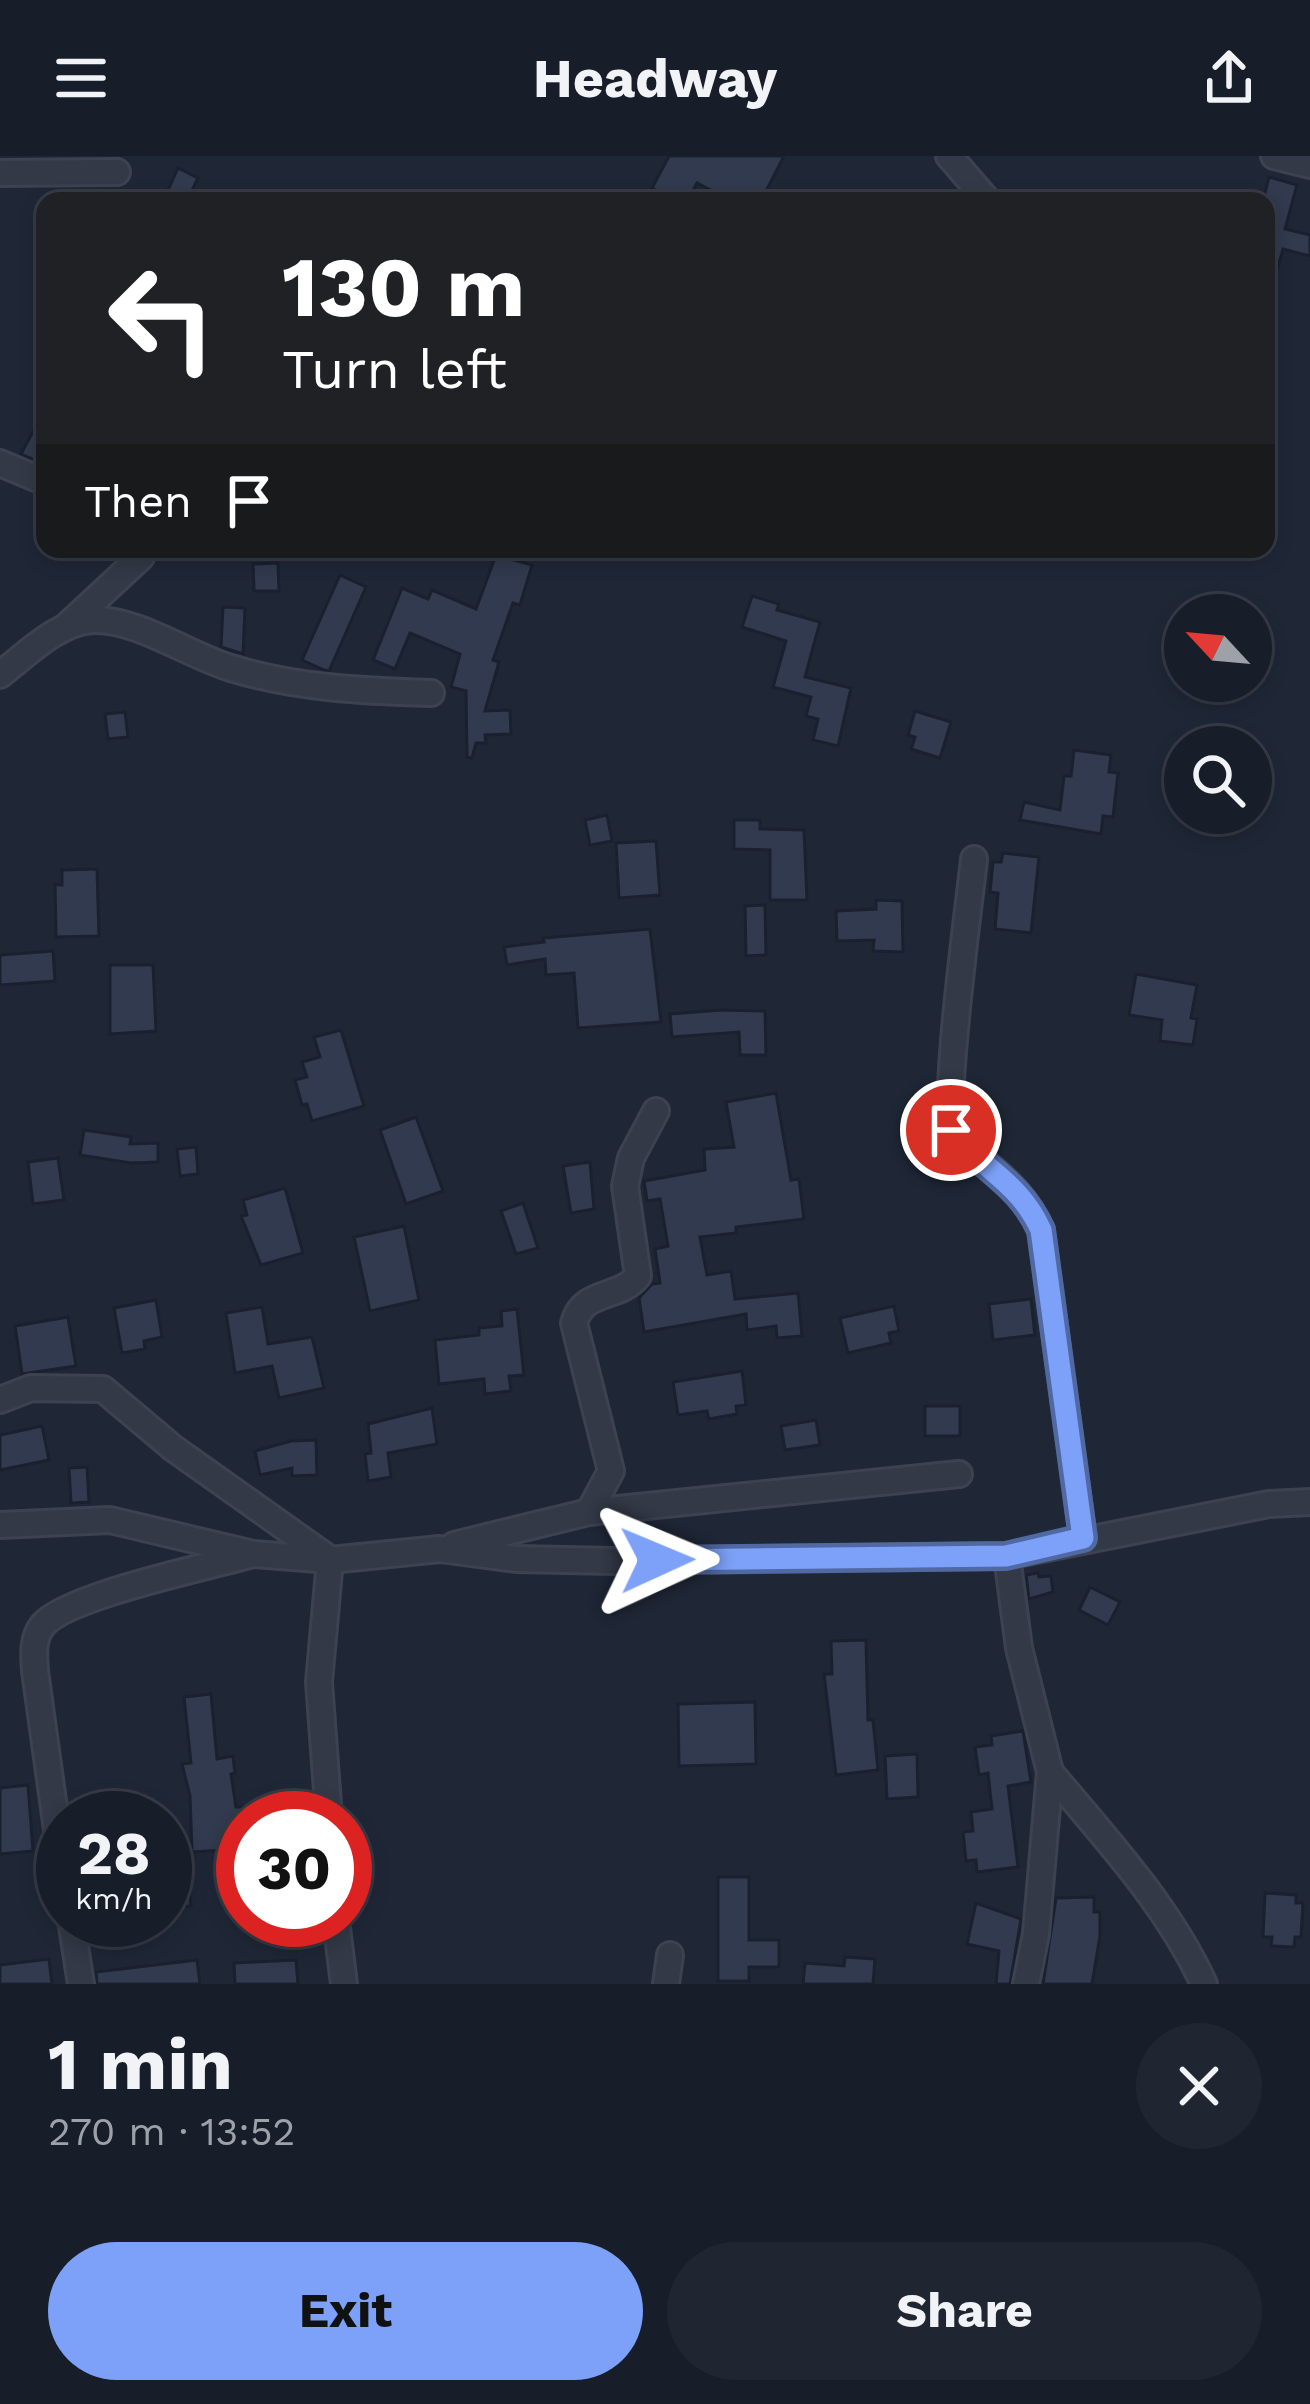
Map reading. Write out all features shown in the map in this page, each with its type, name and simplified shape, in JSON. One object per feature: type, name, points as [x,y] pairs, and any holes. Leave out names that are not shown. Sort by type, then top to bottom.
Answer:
[{"type":"street","points":[[950,156],[980,192]]},
{"type":"street","points":[[1274,156],[1310,165]]},
{"type":"street","points":[[0,173],[117,172]]},
{"type":"street","points":[[0,463],[36,478]]},
{"type":"street","points":[[0,674],[67,625],[140,558]]},
{"type":"street","points":[[67,625],[114,621],[224,667],[268,679],[354,690],[431,693]]},
{"type":"street","points":[[974,859],[955,1039],[951,1130],[1014,1186],[1041,1230],[1083,1538]]},
{"type":"street","points":[[589,1512],[611,1471],[574,1323],[578,1309],[589,1299],[630,1286],[638,1276],[625,1186],[632,1158],[656,1112]]},
{"type":"street","points":[[0,1400],[31,1388],[104,1388],[173,1448],[330,1560]]},
{"type":"street","points":[[0,1525],[110,1520],[253,1554],[330,1560],[440,1549],[589,1512],[959,1474]]},
{"type":"street","points":[[440,1549],[516,1559],[574,1560],[1006,1556],[1269,1504],[1310,1502]]},
{"type":"street","points":[[51,1791],[34,1671],[34,1646],[43,1625],[72,1606],[253,1554]]},
{"type":"street","points":[[1006,1556],[1019,1648],[1050,1772],[1036,1934],[1026,1984]]},
{"type":"street","points":[[327,1791],[319,1682],[330,1560]]},
{"type":"street","points":[[1050,1772],[1136,1875],[1204,1984]]},
{"type":"street","points":[[75,1947],[81,1984]]},
{"type":"street","points":[[339,1947],[344,1984]]},
{"type":"street","points":[[666,1984],[670,1955]]},
{"type":"building","points":[[669,156],[784,156],[766,192],[714,192],[697,183],[692,192],[652,188]]},
{"type":"building","points":[[178,168],[198,178],[191,192],[168,190]]},
{"type":"building","points":[[1269,177],[1297,185],[1285,229],[1310,235],[1310,256],[1283,249],[1275,278],[1275,192],[1265,192]]},
{"type":"building","points":[[36,426],[36,461],[21,454]]},
{"type":"building","points":[[495,558],[532,565],[520,605],[513,603],[493,660],[499,662],[485,711],[510,710],[511,734],[485,735],[486,743],[476,743],[472,758],[467,757],[466,691],[451,687],[460,654],[410,633],[395,669],[373,660],[402,588],[428,599],[432,590],[476,609]]},
{"type":"building","points":[[278,563],[279,591],[254,591],[253,564]]},
{"type":"building","points":[[340,575],[366,587],[329,671],[302,660]]},
{"type":"building","points":[[752,596],[779,604],[777,610],[820,622],[805,677],[851,688],[838,746],[813,740],[818,719],[806,716],[811,697],[773,687],[786,641],[742,627]]},
{"type":"building","points":[[223,607],[245,608],[243,654],[221,647]]},
{"type":"building","points":[[915,711],[951,722],[940,758],[911,749],[915,737],[908,735]]},
{"type":"building","points":[[125,712],[128,737],[108,739],[105,714]]},
{"type":"building","points":[[1074,750],[1111,755],[1109,772],[1118,773],[1113,817],[1103,816],[1101,834],[1020,820],[1024,802],[1060,810],[1064,776],[1071,776]]},
{"type":"building","points":[[607,815],[612,841],[590,845],[585,820]]},
{"type":"building","points":[[734,820],[760,820],[760,829],[804,830],[807,900],[770,900],[770,850],[734,849]]},
{"type":"building","points":[[656,841],[660,895],[619,898],[616,843]]},
{"type":"building","points":[[1003,853],[1039,857],[1031,933],[995,929],[998,893],[990,892],[993,862],[1001,862]]},
{"type":"building","points":[[97,869],[99,936],[56,937],[55,884],[62,885],[62,870]]},
{"type":"building","points":[[876,900],[902,901],[903,952],[873,951],[874,940],[837,941],[836,911],[876,909]]},
{"type":"building","points":[[765,905],[766,955],[746,956],[745,906]]},
{"type":"building","points":[[650,929],[661,1022],[578,1028],[574,973],[546,975],[545,959],[507,965],[504,947],[544,942],[543,938]]},
{"type":"building","points":[[53,951],[55,981],[0,985],[0,955]]},
{"type":"building","points":[[110,965],[153,965],[156,1031],[110,1034]]},
{"type":"building","points":[[1136,974],[1197,985],[1191,1018],[1197,1019],[1193,1045],[1160,1041],[1162,1020],[1129,1015]]},
{"type":"building","points":[[765,1011],[766,1055],[740,1055],[739,1032],[672,1037],[670,1014]]},
{"type":"building","points":[[341,1030],[364,1106],[312,1121],[295,1080],[307,1077],[302,1062],[320,1057],[314,1037]]},
{"type":"building","points":[[776,1093],[791,1180],[799,1179],[804,1219],[736,1227],[736,1233],[700,1237],[707,1275],[731,1271],[735,1299],[798,1293],[802,1336],[777,1338],[776,1326],[747,1330],[746,1314],[644,1332],[639,1298],[652,1284],[660,1283],[655,1249],[668,1246],[660,1199],[647,1201],[644,1181],[705,1170],[704,1149],[734,1147],[726,1102]]},
{"type":"building","points":[[416,1117],[443,1191],[406,1204],[380,1130]]},
{"type":"building","points":[[84,1130],[131,1137],[130,1144],[158,1143],[158,1162],[80,1155]]},
{"type":"building","points":[[196,1147],[198,1174],[180,1176],[177,1149]]},
{"type":"building","points":[[58,1158],[64,1200],[33,1204],[28,1162]]},
{"type":"building","points":[[590,1162],[594,1209],[571,1213],[563,1166]]},
{"type":"building","points":[[285,1188],[303,1253],[261,1265],[241,1216],[247,1215],[243,1200]]},
{"type":"building","points":[[523,1203],[538,1248],[516,1254],[501,1211]]},
{"type":"building","points":[[404,1226],[419,1300],[370,1311],[354,1237]]},
{"type":"building","points":[[1031,1299],[1035,1335],[993,1340],[989,1304]]},
{"type":"building","points":[[156,1300],[162,1337],[144,1341],[145,1349],[122,1353],[114,1308]]},
{"type":"building","points":[[894,1306],[899,1331],[889,1333],[891,1343],[848,1353],[840,1318]]},
{"type":"building","points":[[262,1307],[268,1344],[312,1337],[324,1388],[279,1398],[272,1366],[235,1373],[226,1313]]},
{"type":"building","points":[[517,1309],[524,1375],[509,1376],[511,1391],[485,1394],[484,1379],[439,1384],[435,1340],[479,1335],[479,1328],[502,1326],[501,1311]]},
{"type":"building","points":[[68,1317],[76,1366],[22,1374],[15,1326]]},
{"type":"building","points":[[742,1371],[746,1405],[736,1406],[737,1414],[709,1419],[707,1411],[678,1415],[673,1382]]},
{"type":"building","points":[[925,1406],[960,1406],[960,1436],[925,1436]]},
{"type":"building","points":[[432,1408],[437,1444],[388,1453],[391,1477],[368,1481],[368,1424]]},
{"type":"building","points":[[816,1420],[820,1445],[785,1450],[781,1426]]},
{"type":"building","points":[[42,1426],[49,1460],[0,1470],[0,1435]]},
{"type":"building","points":[[316,1440],[317,1475],[292,1476],[292,1468],[260,1475],[255,1451]]},
{"type":"building","points":[[87,1467],[89,1502],[71,1503],[69,1468]]},
{"type":"building","points":[[1038,1573],[1039,1577],[1051,1576],[1053,1592],[1029,1599],[1026,1575]]},
{"type":"building","points":[[1090,1587],[1120,1602],[1108,1625],[1079,1610]]},
{"type":"building","points":[[866,1640],[868,1720],[873,1720],[878,1770],[836,1775],[824,1674],[832,1674],[831,1641]]},
{"type":"building","points":[[211,1694],[217,1759],[233,1756],[234,1791],[216,1791],[216,1851],[192,1852],[192,1791],[182,1764],[191,1763],[184,1697]]},
{"type":"building","points":[[755,1702],[756,1764],[679,1766],[678,1704]]},
{"type":"building","points":[[1023,1731],[1031,1782],[1008,1786],[1018,1867],[977,1872],[976,1860],[966,1861],[963,1832],[973,1831],[971,1812],[992,1809],[988,1773],[979,1775],[975,1747],[992,1745],[991,1736]]},
{"type":"building","points":[[917,1754],[918,1797],[887,1799],[885,1756]]},
{"type":"building","points":[[28,1785],[33,1851],[0,1854],[0,1788]]},
{"type":"building","points":[[718,1877],[749,1877],[749,1940],[779,1940],[779,1967],[749,1967],[749,1981],[718,1981]]},
{"type":"building","points":[[1265,1893],[1296,1895],[1296,1903],[1303,1903],[1301,1937],[1295,1937],[1294,1947],[1271,1946],[1272,1937],[1263,1937]]},
{"type":"building","points":[[1094,1897],[1094,1912],[1100,1912],[1100,1936],[1092,1984],[1043,1984],[1056,1898]]},
{"type":"building","points":[[976,1903],[1021,1919],[1010,1984],[996,1984],[999,1951],[967,1944]]},
{"type":"building","points":[[845,1957],[875,1959],[873,1984],[803,1984],[805,1963],[844,1966]]},
{"type":"building","points":[[49,1959],[52,1984],[0,1984],[0,1965]]},
{"type":"building","points":[[197,1960],[200,1984],[97,1984],[96,1972]]},
{"type":"building","points":[[296,1960],[298,1984],[235,1984],[234,1963]]},
{"type":"route","points":[[657,1560],[1006,1556],[1083,1538],[1041,1230],[1014,1186],[951,1130]]}]
